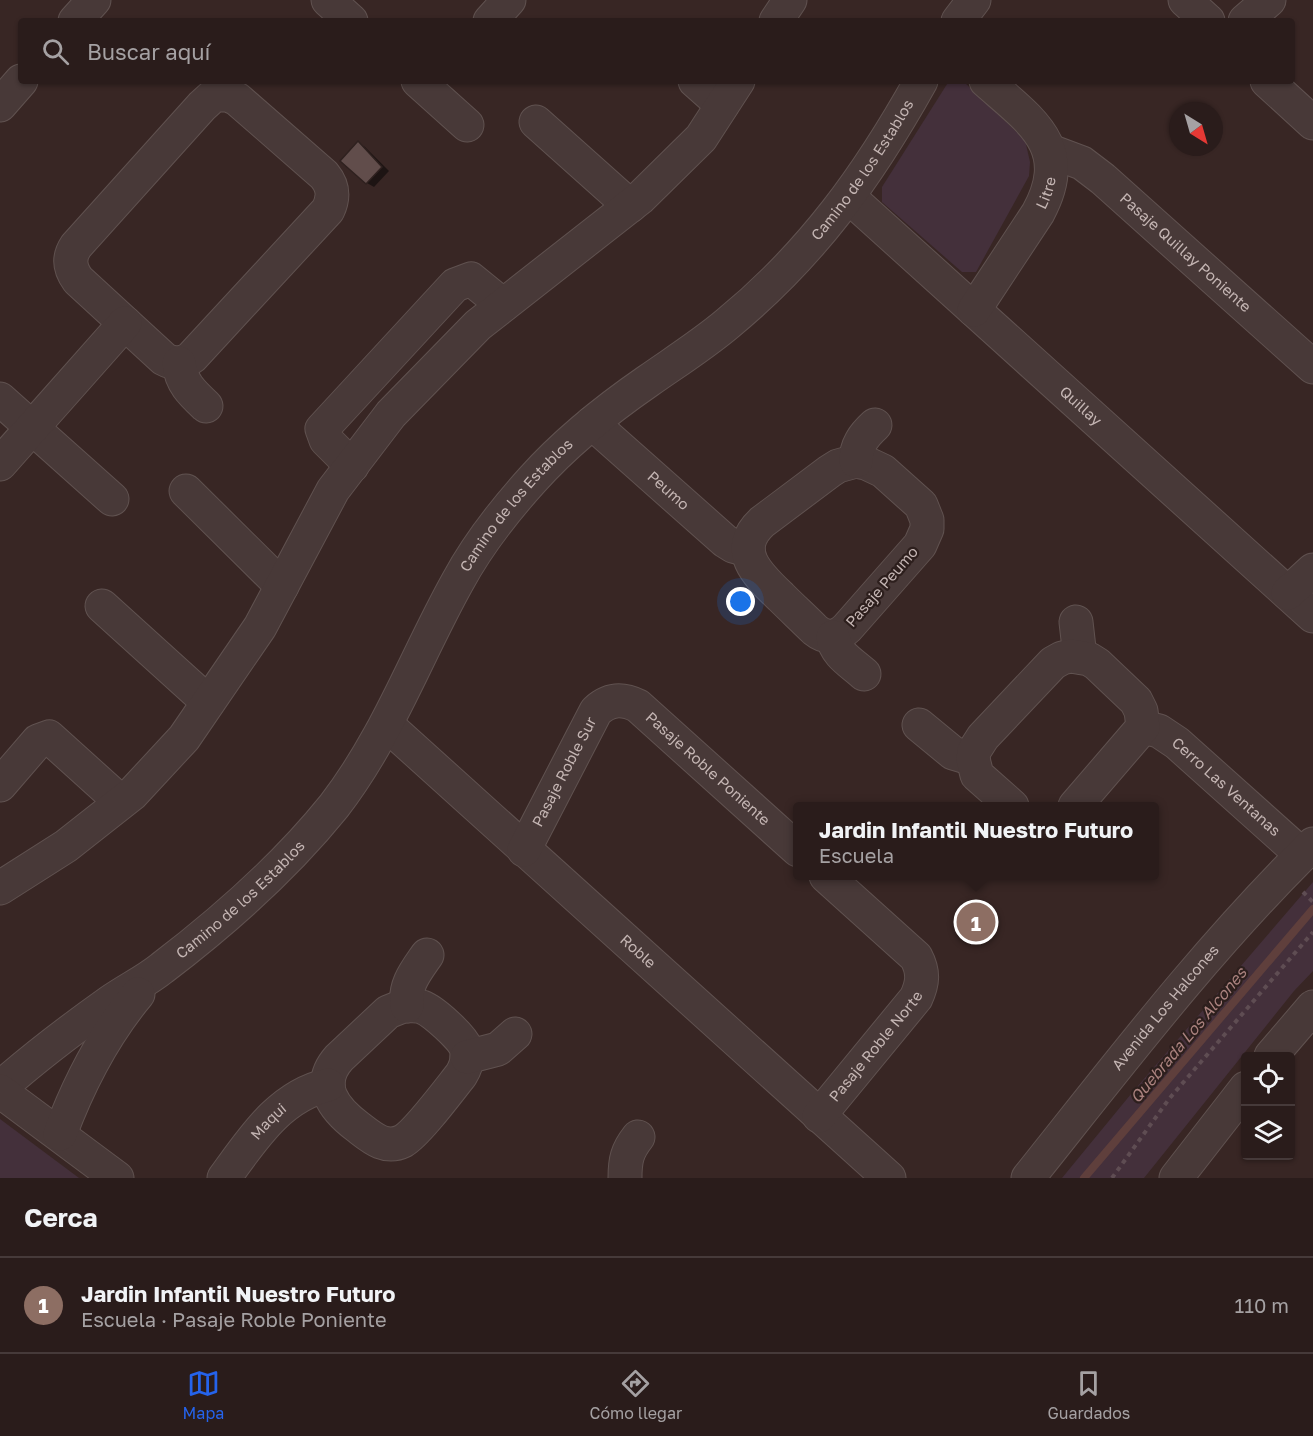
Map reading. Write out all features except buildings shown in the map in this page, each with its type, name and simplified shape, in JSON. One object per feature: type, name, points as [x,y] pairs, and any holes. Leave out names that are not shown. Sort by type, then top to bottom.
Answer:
[{"type":"street","points":[[78,18],[94,0]]},
{"type":"street","points":[[328,0],[348,18]]},
{"type":"street","points":[[493,18],[509,0]]},
{"type":"street","points":[[778,18],[790,0]]},
{"type":"street","points":[[960,18],[974,0]]},
{"type":"street","points":[[1185,0],[1205,18]]},
{"type":"street","points":[[1248,18],[1269,0]]},
{"type":"street","points":[[0,105],[18,84]]},
{"type":"street","points":[[427,84],[467,125]]},
{"type":"street","points":[[0,888],[66,846],[132,794],[184,738],[260,627],[333,490],[391,414],[478,325],[630,206],[701,138],[730,93],[704,84]]},
{"type":"street","name":"Camino de los Establos","points":[[0,1089],[71,1030],[159,970],[240,906],[289,857],[346,789],[387,725],[454,588],[481,543],[506,510],[562,449],[620,400],[724,327],[757,299],[808,248],[849,197],[890,135],[919,84]]},
{"type":"street","points":[[989,84],[1030,121],[1050,151]]},
{"type":"street","points":[[1270,84],[1313,123]]},
{"type":"street","points":[[218,88],[237,99],[324,175],[330,182],[333,192],[332,201],[328,210],[192,357],[186,362],[179,363],[164,359],[73,273],[70,264],[73,252],[218,88]]},
{"type":"street","points":[[536,122],[630,206]]},
{"type":"street","name":"Litre","points":[[974,309],[1013,253],[1044,202],[1051,177],[1050,151]]},
{"type":"street","name":"Pasaje Quillay Poniente","points":[[1050,151],[1066,156],[1093,170],[1313,367]]},
{"type":"street","name":"Quillay","points":[[849,197],[1313,616]]},
{"type":"street","points":[[352,466],[326,440],[321,429],[455,285],[471,279],[503,305]]},
{"type":"street","points":[[0,465],[125,323]]},
{"type":"street","points":[[179,363],[182,380],[206,406]]},
{"type":"street","points":[[0,399],[112,499]]},
{"type":"street","name":"Peumo","points":[[592,423],[717,535],[733,546],[748,550]]},
{"type":"street","points":[[748,550],[751,536],[762,522],[830,471],[847,462],[856,461],[860,442],[874,425]]},
{"type":"street","name":"Pasaje Peumo","points":[[748,550],[753,568],[820,634],[833,637],[847,628],[920,545],[927,529],[925,512],[915,499],[875,466],[856,461]]},
{"type":"street","points":[[186,491],[282,586]]},
{"type":"street","points":[[1288,593],[1313,570]]},
{"type":"street","points":[[102,606],[208,702]]},
{"type":"street","points":[[1076,622],[1080,657]]},
{"type":"street","name":"Pasaje Peumo","points":[[833,637],[840,653],[864,674]]},
{"type":"street","points":[[1007,802],[977,775],[973,759],[977,743],[1053,663],[1062,658],[1080,657],[1097,664],[1136,701],[1141,711],[1143,727],[1079,802]]},
{"type":"street","name":"Pasaje Roble Poniente","points":[[612,701],[621,700],[638,706],[793,846]]},
{"type":"street","name":"Pasaje Roble Sur","points":[[524,850],[596,711],[612,701]]},
{"type":"street","name":"Roble","points":[[387,725],[889,1178]]},
{"type":"street","points":[[920,725],[953,753],[973,759]]},
{"type":"street","name":"Cerro Las Ventanas","points":[[1143,727],[1159,731],[1177,742],[1307,850]]},
{"type":"street","points":[[0,785],[38,741],[49,737],[121,802]]},
{"type":"street","name":"Avenida Los Halcones","points":[[1028,1178],[1170,1000],[1245,915],[1307,850]]},
{"type":"street","name":"Pasaje Roble Norte","points":[[819,1116],[916,998],[922,981],[920,964],[910,951],[830,880]]},
{"type":"street","points":[[407,1006],[406,998],[410,982],[427,955]]},
{"type":"street","name":"Camino de los Establos","points":[[60,1134],[82,1080],[96,1054],[115,1024],[159,970]]},
{"type":"street","points":[[407,1006],[428,1010],[458,1035],[463,1042],[467,1056],[466,1066],[461,1076],[408,1138],[396,1144],[376,1141],[344,1117],[332,1101],[328,1085],[330,1072],[339,1058],[388,1012],[407,1006]]},
{"type":"street","points":[[1274,1052],[1313,1007]]},
{"type":"street","points":[[467,1056],[498,1049],[515,1034]]},
{"type":"street","name":"Maqui","points":[[224,1178],[260,1130],[279,1110],[304,1092],[328,1085]]},
{"type":"street","points":[[0,1089],[117,1178]]},
{"type":"street","points":[[1176,1178],[1241,1093]]},
{"type":"street","points":[[625,1178],[625,1158],[630,1146],[638,1137]]},
{"type":"path","points":[[1112,1178],[1169,1099],[1313,932]]},
{"type":"shaded area","points":[[947,84],[966,84],[1025,140],[1030,162],[1029,176],[976,272],[962,272],[882,202],[882,187]]},
{"type":"shaded area","points":[[1313,882],[1313,971],[1245,1052],[1241,1052],[1241,1057],[1144,1178],[1062,1178]]},
{"type":"shaded area","points":[[0,1119],[79,1178],[0,1178]]},
{"type":"waterway","name":"Quebrada Los Alcones","points":[[1084,1178],[1313,909]]},
{"type":"place","name":"Jardin Infantil Nuestro Futuro","points":[[976,922]]}]
